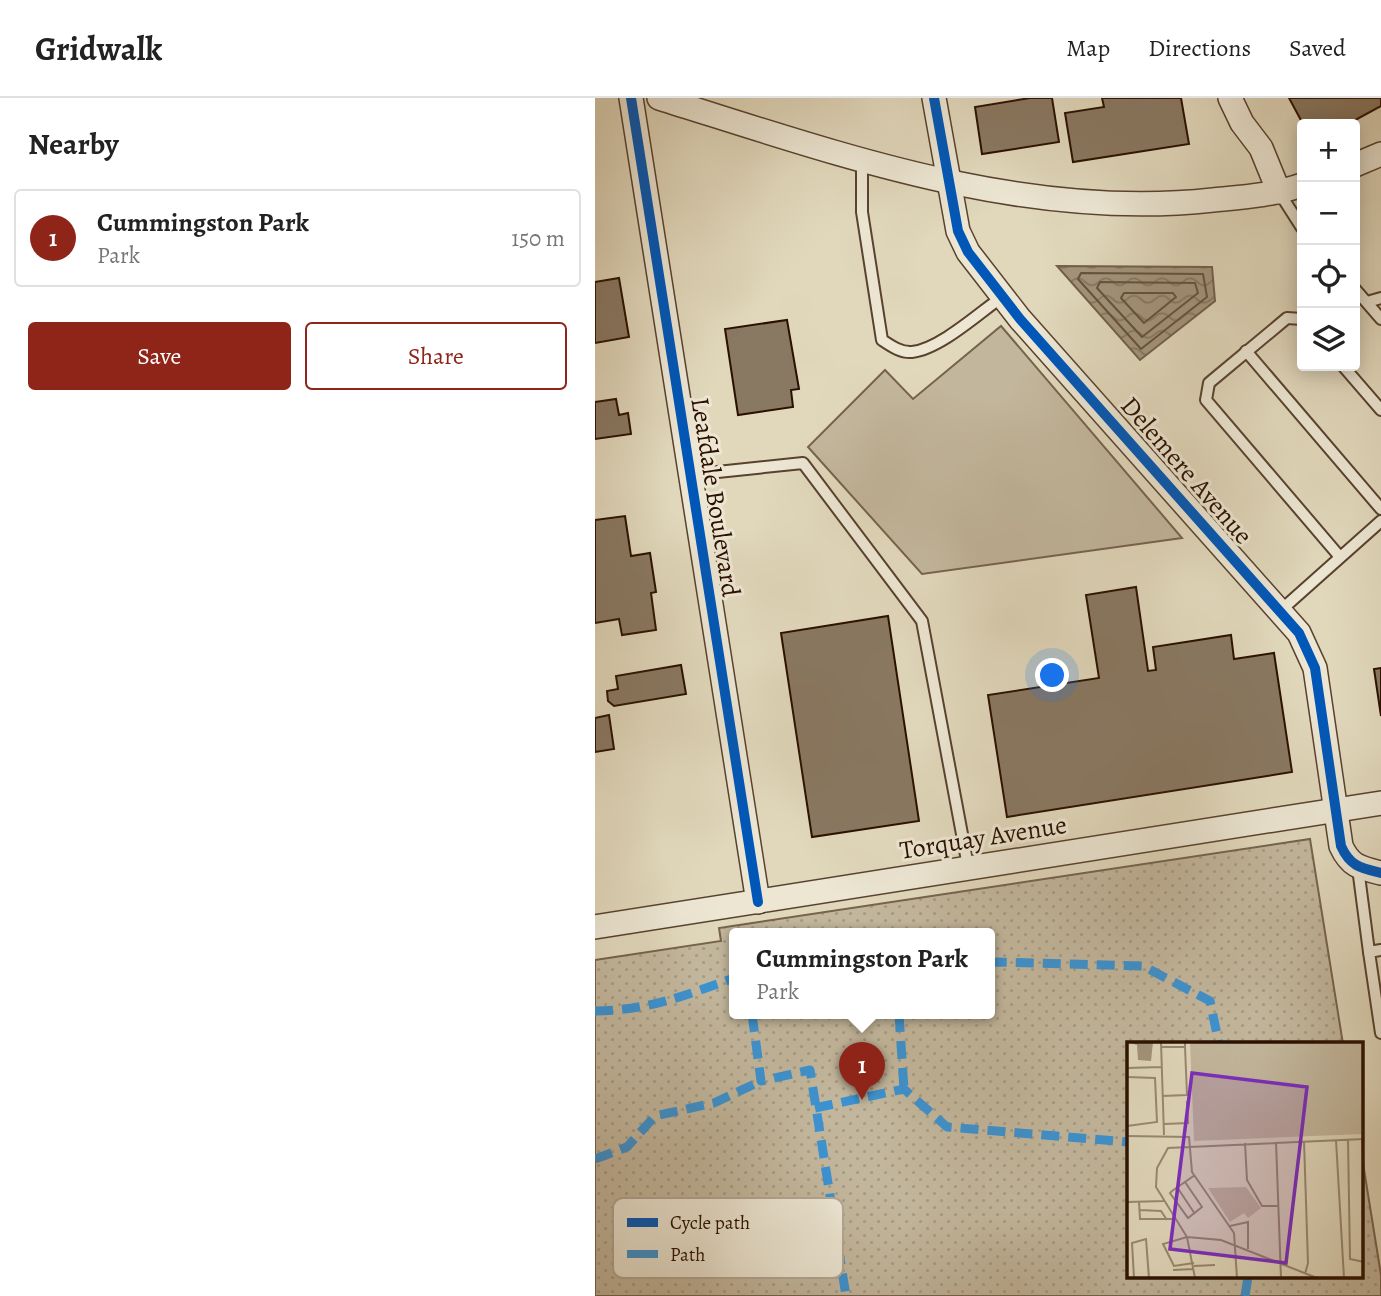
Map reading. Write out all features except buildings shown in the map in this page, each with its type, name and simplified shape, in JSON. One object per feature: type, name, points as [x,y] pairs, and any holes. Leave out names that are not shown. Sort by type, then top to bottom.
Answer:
[{"type":"street","name":"Leafdale Boulevard","points":[[631,98],[758,902]]},
{"type":"street","points":[[659,98],[862,159],[949,182],[1047,199],[1123,205],[1195,202],[1279,192],[1297,187]]},
{"type":"street","name":"Delemere Avenue","points":[[934,98],[958,231],[968,252],[1002,297],[1299,634],[1315,668],[1341,846],[1347,860],[1358,868]]},
{"type":"street","points":[[1230,98],[1242,123],[1261,148],[1279,192]]},
{"type":"street","points":[[1360,163],[1381,153]]},
{"type":"street","name":"Torquay Avenue","points":[[595,927],[968,866],[1381,803]]},
{"type":"street","points":[[1358,868],[1381,873]]},
{"type":"lane","points":[[862,159],[862,212],[882,340],[894,348],[910,352],[931,347],[1002,297]]},
{"type":"lane","points":[[1279,192],[1297,220]]},
{"type":"lane","points":[[1360,295],[1381,319]]},
{"type":"lane","points":[[1367,303],[1381,298]]},
{"type":"lane","points":[[1297,319],[1287,318],[1209,383],[1206,400],[1340,557]]},
{"type":"lane","points":[[1246,351],[1381,509]]},
{"type":"lane","points":[[1347,371],[1381,410]]},
{"type":"lane","points":[[689,475],[803,463],[922,621],[968,866]]},
{"type":"lane","points":[[1280,611],[1381,521]]},
{"type":"lane","points":[[1358,868],[1375,951],[1381,1034]]},
{"type":"shaded area","points":[[1001,326],[1182,538],[922,574],[808,447],[885,370],[913,399]]},
{"type":"shaded area","points":[[1310,839],[1343,1042],[1127,1042],[1127,1278],[1363,1278],[1363,1163],[1381,1275],[1381,1296],[595,1296],[595,960],[721,941],[719,928]]},
{"type":"water","points":[[1057,266],[1212,267],[1215,301],[1140,360]]},
{"type":"marked path","points":[[995,962],[1143,966],[1210,1001],[1219,1042]]},
{"type":"marked path","points":[[595,1011],[650,1005],[729,980]]},
{"type":"marked path","points":[[753,1019],[761,1081],[810,1070],[830,1198]]},
{"type":"marked path","points":[[899,1019],[904,1089]]},
{"type":"marked path","points":[[595,1159],[627,1147],[655,1116],[714,1103],[761,1081]]},
{"type":"marked path","points":[[815,1108],[904,1089],[947,1127],[1127,1142]]},
{"type":"marked path","points":[[843,1277],[846,1296]]},
{"type":"marked path","points":[[1245,1296],[1248,1278]]},
{"type":"cycle path","points":[[631,98],[758,902]]},
{"type":"cycle path","points":[[934,98],[958,231],[968,252],[1020,319],[1299,633],[1315,668],[1341,846],[1348,858],[1357,865],[1381,873]]},
{"type":"place","name":"Cummingston Park","points":[[862,1100]]}]
